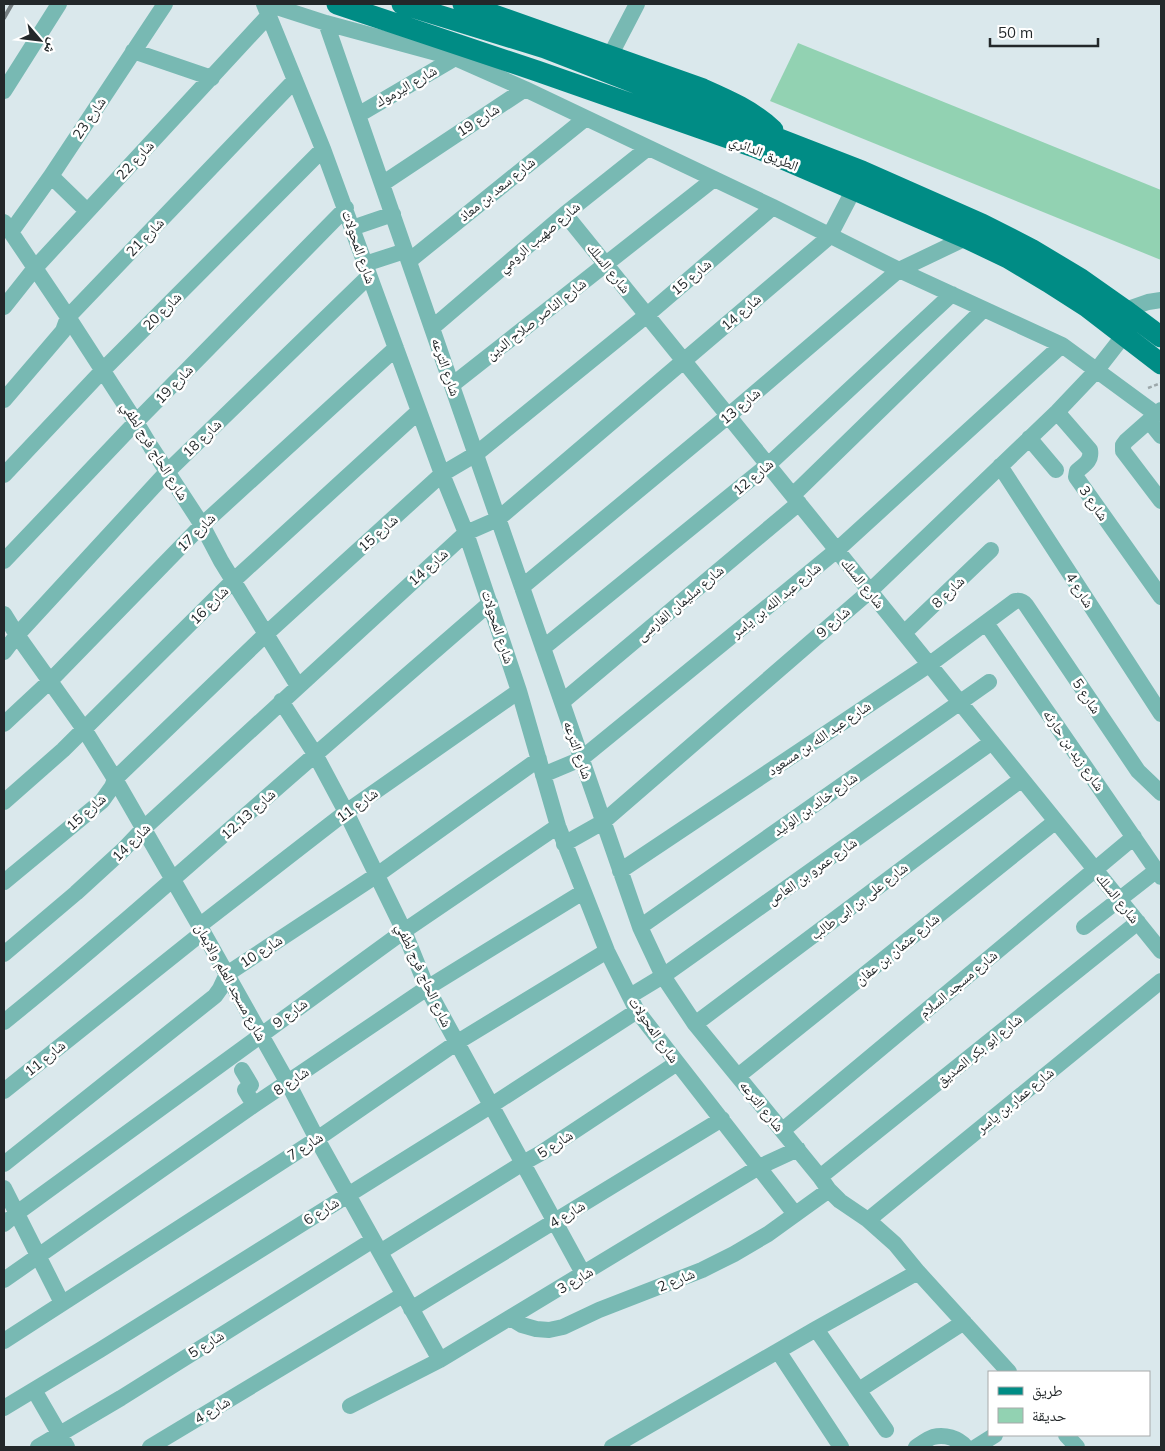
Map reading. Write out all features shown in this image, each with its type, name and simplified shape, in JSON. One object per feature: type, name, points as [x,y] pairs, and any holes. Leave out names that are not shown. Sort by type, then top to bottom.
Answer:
[{"type":"main road","name":"الطريق الدائري","points":[[337,4],[757,148],[854,189],[1008,258],[1087,307],[1161,364]]},
{"type":"main road","name":"الطريق الدائري","points":[[402,4],[545,48],[862,171],[982,224],[1031,249],[1081,279],[1161,338]]},
{"type":"main road","points":[[462,4],[703,89],[734,102],[763,120],[788,143]]},
{"type":"street","points":[[4,91],[58,4]]},
{"type":"street","name":"شارع 23","points":[[7,227],[50,176],[165,4]]},
{"type":"street","points":[[610,56],[638,4]]},
{"type":"street","points":[[267,8],[291,8],[326,23],[454,58],[525,89],[899,270],[1062,345],[1155,415],[1161,436]]},
{"type":"street","name":"شارع 22","points":[[4,306],[88,211],[212,78],[267,8]]},
{"type":"street","name":"شارع المحولات","points":[[267,8],[346,208],[442,474],[466,533],[519,691],[564,844],[607,951],[637,1011],[794,1214]]},
{"type":"street","name":"شارع الترعه","points":[[326,23],[620,871],[640,927],[663,976],[695,1024],[840,1201],[868,1220],[895,1244],[1008,1371]]},
{"type":"street","points":[[133,51],[212,78]]},
{"type":"street","name":"شارع اليرموك","points":[[358,115],[454,58]]},
{"type":"street","name":"شارع 21","points":[[4,400],[63,331],[68,317],[295,80]]},
{"type":"street","name":"شارع 19","points":[[382,184],[525,89]]},
{"type":"street","name":"شارع سعد بن معاذ","points":[[367,270],[407,256],[586,118]]},
{"type":"street","name":"شارع صهيب الرومي","points":[[432,328],[565,214],[648,148]]},
{"type":"street","name":"شارع 20","points":[[4,475],[103,370],[323,149]]},
{"type":"street","points":[[50,176],[88,211]]},
{"type":"street","name":"شارع الناصر صلاح الدين","points":[[452,386],[714,179]]},
{"type":"street","name":"شارع 14","points":[[4,954],[76,893],[281,701],[466,533],[498,519],[830,236],[854,189]]},
{"type":"street","name":"شارع 19","points":[[4,561],[136,422],[346,208]]},
{"type":"street","name":"شارع 15","points":[[4,882],[102,801],[115,779],[266,634],[442,474],[476,454],[647,315],[773,208]]},
{"type":"street","points":[[352,228],[392,214]]},
{"type":"street","name":"شارع السلك","points":[[565,214],[1161,951]]},
{"type":"street","name":"شارع الحاج فرج لطفي","points":[[7,227],[103,370],[142,434],[202,525],[220,561],[298,686]]},
{"type":"street","name":"شارع 13","points":[[522,587],[728,416],[899,270],[966,238]]},
{"type":"street","name":"شارع 18","points":[[4,652],[17,635],[167,472],[367,270]]},
{"type":"street","name":"شارع 12","points":[[543,648],[768,465],[952,294]]},
{"type":"street","points":[[1125,310],[1148,302],[1161,300]]},
{"type":"street","name":"شارع سليمان الفارسى","points":[[562,702],[796,499],[984,309]]},
{"type":"street","name":"شارع 9","points":[[564,844],[603,822],[870,590],[1057,412],[1096,371],[1124,335]]},
{"type":"street","name":"شارع عبد الله بن ياسر","points":[[541,767],[581,759],[837,550],[1062,345]]},
{"type":"street","name":"شارع 17","points":[[4,724],[50,682],[202,525],[396,348]]},
{"type":"street","name":"شارع 16","points":[[4,802],[84,729],[233,581],[419,411]]},
{"type":"street","name":"شارع 3","points":[[1057,412],[1090,450],[1091,456],[1077,471],[1076,477],[1161,597]]},
{"type":"street","points":[[1155,415],[1126,440],[1123,445],[1123,451],[1161,501]]},
{"type":"street","points":[[1029,438],[1056,470]]},
{"type":"street","name":"شارع 4","points":[[1000,466],[1161,714]]},
{"type":"street","name":"شارع 8","points":[[904,634],[991,550]]},
{"type":"street","name":"شارع عبد الله بن مسعود","points":[[620,871],[930,664],[1015,601]]},
{"type":"street","name":"شارع 5","points":[[1015,601],[1023,602],[1138,771],[1161,792]]},
{"type":"street","name":"شارع 12,13","points":[[4,1022],[173,880],[490,603]]},
{"type":"street","name":"شارع مسجد العلم والايمان","points":[[4,614],[84,729],[115,779],[288,1083],[317,1139],[440,1360]]},
{"type":"street","name":"شارع زيد بن حارثه","points":[[986,623],[1159,874]]},
{"type":"street","name":"شارع خالد بن الوليد","points":[[640,927],[989,682]]},
{"type":"street","name":"شارع 11","points":[[4,1091],[346,812],[519,691]]},
{"type":"street","name":"شارع الحاج فرج لطفي","points":[[281,701],[315,754],[346,812],[404,931],[427,988],[584,1275]]},
{"type":"street","name":"شارع عمرو بن العاص","points":[[630,996],[663,976],[992,742]]},
{"type":"street","name":"شارع 10","points":[[4,1164],[216,996],[227,974],[541,767]]},
{"type":"street","name":"شارع على بن ابى طالب","points":[[695,1024],[1022,779]]},
{"type":"street","name":"شارع عثمان بن عفان","points":[[738,1076],[1056,821]]},
{"type":"street","name":"شارع 9","points":[[4,1224],[404,931],[558,826]]},
{"type":"street","name":"شارع مسجد السلام","points":[[782,1130],[1134,837]]},
{"type":"street","points":[[1084,927],[1119,899],[1159,874]]},
{"type":"street","name":"شارع 8","points":[[4,1280],[427,988],[583,892]]},
{"type":"street","name":"شارع ابو بكر الصديق","points":[[825,1183],[1138,922]]},
{"type":"street","name":"شارع 7","points":[[4,1341],[317,1139],[456,1043],[607,951]]},
{"type":"street","name":"شارع عمار بن ياسر","points":[[868,1220],[1161,981]]},
{"type":"street","name":"شارع 6","points":[[4,1408],[492,1105],[637,1011]]},
{"type":"street","name":"شارع 5","points":[[38,1447],[63,1441],[121,1398],[377,1246],[541,1153],[677,1063]]},
{"type":"street","points":[[242,1070],[251,1084],[244,1090],[254,1106]]},
{"type":"street","name":"شارع 4","points":[[150,1447],[407,1301],[555,1222],[722,1119]]},
{"type":"street","name":"شارع 3","points":[[350,1406],[440,1360],[759,1168],[798,1149]]},
{"type":"street","name":"شارع 2","points":[[510,1318],[522,1325],[536,1329],[549,1330],[563,1327],[599,1310],[702,1270],[768,1234],[794,1214],[825,1183]]},
{"type":"street","points":[[4,1188],[62,1303]]},
{"type":"street","points":[[612,1447],[918,1272]]},
{"type":"street","points":[[859,1390],[964,1322]]},
{"type":"street","points":[[816,1329],[886,1430]]},
{"type":"street","points":[[778,1352],[841,1447]]},
{"type":"street","points":[[34,1390],[63,1441]]},
{"type":"street","points":[[916,1447],[932,1437],[942,1436],[962,1442],[966,1447]]},
{"type":"street","points":[[976,1447],[993,1436]]},
{"type":"street","points":[[1067,1436],[1077,1447]]},
{"type":"path","points":[[1146,389],[1161,382]]},
{"type":"green space","points":[[798,43],[1161,190],[1161,260],[770,101]]},
{"type":"railway","points":[[4,18],[12,4]]}]
